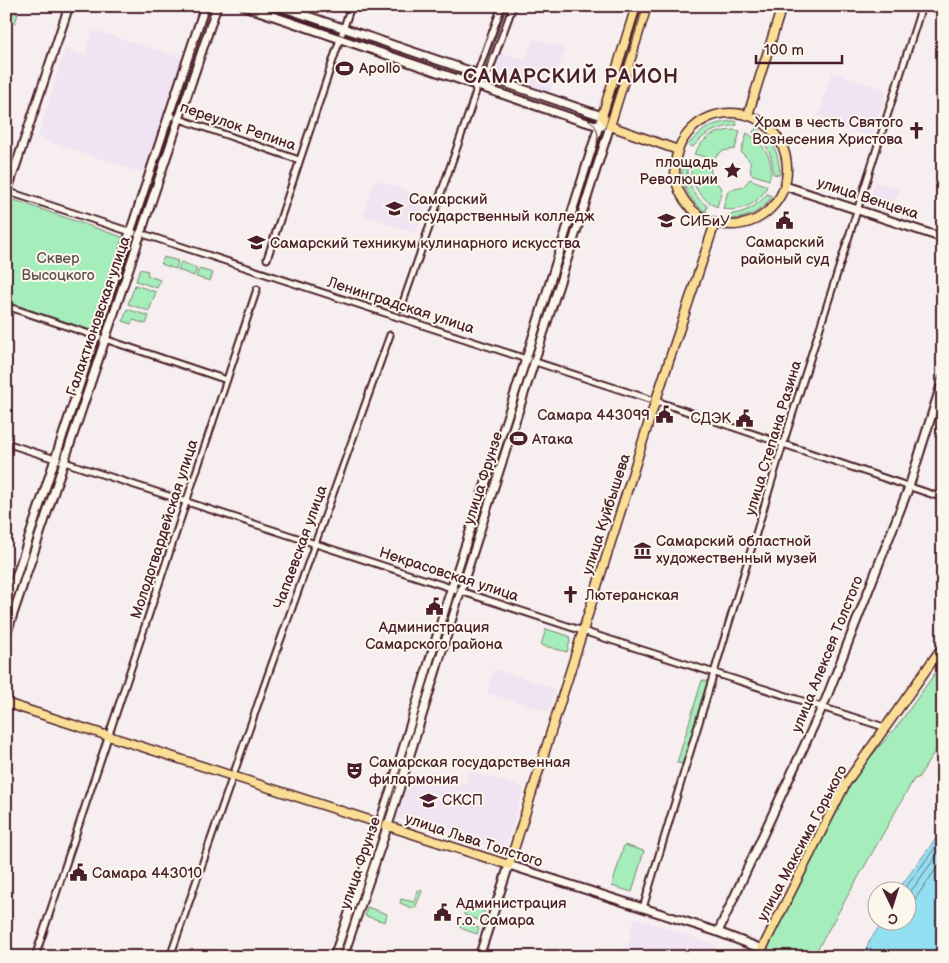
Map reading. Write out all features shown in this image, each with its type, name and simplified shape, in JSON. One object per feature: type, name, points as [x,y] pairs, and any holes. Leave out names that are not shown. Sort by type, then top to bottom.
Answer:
[{"type":"main road","points":[[7,193],[69,6]]},
{"type":"main road","name":"Галактионовская улица","points":[[6,606],[57,459],[204,6]]},
{"type":"main road","name":"Галактионовская улица","points":[[6,635],[105,340],[143,235],[217,6]]},
{"type":"main road","points":[[244,6],[477,88],[599,126],[610,126],[678,150]]},
{"type":"main road","points":[[278,6],[602,116],[610,126]]},
{"type":"main road","name":"улица Фрунзе","points":[[343,957],[452,588],[526,359],[636,6]]},
{"type":"main road","name":"улица Фрунзе","points":[[334,957],[383,825],[461,591],[647,6]]},
{"type":"main road","points":[[748,115],[782,6]]},
{"type":"main road","points":[[728,112],[748,115],[765,123],[773,130],[782,144],[787,159],[785,186],[774,205],[757,219],[735,225],[715,224],[699,215],[681,195],[675,173],[678,150],[686,134],[712,115],[728,112]]},
{"type":"main road","name":"улица Венцека","points":[[785,186],[943,238]]},
{"type":"main road","name":"улица Куйбышева","points":[[479,957],[548,747],[653,400],[715,224]]},
{"type":"main road","name":"улица Алексея Толстого","points":[[718,932],[823,707],[909,487],[943,379]]},
{"type":"main road","name":"улица Максима Горького","points":[[760,953],[838,798],[884,727],[890,722],[943,646]]},
{"type":"main road","name":"улица Льва Толстого","points":[[6,703],[110,732],[232,776],[718,932],[760,953]]},
{"type":"street","points":[[267,259],[351,6]]},
{"type":"street","points":[[401,308],[477,88],[477,74],[502,6]]},
{"type":"street","points":[[477,88],[486,77],[513,6]]},
{"type":"street","name":"улица Степана Разина","points":[[643,908],[783,444],[922,6]]},
{"type":"street","name":"переулок Репина","points":[[168,115],[299,160]]},
{"type":"street","name":"Ленинградская улица","points":[[7,193],[535,361],[943,498]]},
{"type":"street","name":"Молодогвардейская улица","points":[[35,957],[256,289]]},
{"type":"street","points":[[6,306],[227,380]]},
{"type":"street","name":"Чапаевская улица","points":[[170,957],[232,776],[390,335]]},
{"type":"street","name":"Некрасовская улица","points":[[6,443],[884,727]]},
{"type":"shaded area","points":[[93,30],[184,59],[146,174],[38,138],[65,49],[85,55]]},
{"type":"shaded area","points":[[534,38],[565,49],[549,94],[493,75],[500,52],[526,61]]},
{"type":"shaded area","points":[[833,72],[886,90],[872,137],[826,123],[827,119],[818,116]]},
{"type":"shaded area","name":"Самарский государственный колледж","points":[[375,180],[419,195],[418,199],[427,202],[415,233],[363,215]]},
{"type":"shaded area","points":[[875,181],[900,189],[891,215],[866,206]]},
{"type":"shaded area","points":[[494,669],[555,689],[548,712],[487,692]]},
{"type":"shaded area","points":[[432,770],[452,777],[451,780],[465,785],[470,771],[524,788],[504,851],[397,818],[412,772],[429,778]]},
{"type":"shaded area","points":[[635,918],[716,945],[710,957],[621,957],[632,936],[629,935]]},
{"type":"green space","points":[[6,10],[18,14],[15,23],[6,21]]},
{"type":"green space","points":[[736,121],[737,125],[713,131],[703,137],[693,147],[688,145],[698,134],[707,128]]},
{"type":"green space","points":[[756,128],[771,142],[777,154],[780,175],[773,174],[769,151],[753,132]]},
{"type":"green space","points":[[740,131],[735,149],[722,151],[713,159],[694,154],[706,139],[716,133]]},
{"type":"green space","points":[[747,133],[767,153],[771,166],[769,180],[751,174],[750,161],[741,152]]},
{"type":"green space","points":[[692,161],[710,165],[712,178],[722,189],[717,207],[705,199],[696,188],[691,176]]},
{"type":"green space","points":[[682,167],[687,167],[690,184],[698,198],[707,206],[706,212],[695,203],[685,187]]},
{"type":"green space","points":[[750,179],[767,186],[760,198],[743,208],[723,209],[728,191],[743,187]]},
{"type":"green space","points":[[767,194],[772,196],[758,211],[740,218],[726,219],[727,215],[739,213],[754,206]]},
{"type":"green space","name":"Сквер Высоцкого","points":[[14,200],[122,237],[124,243],[93,331],[6,302],[6,214],[9,204]]},
{"type":"green space","points":[[164,257],[178,261],[176,269],[161,264]]},
{"type":"green space","points":[[181,262],[197,268],[194,276],[178,270]]},
{"type":"green space","points":[[140,269],[148,271],[147,275],[160,280],[157,288],[136,281]]},
{"type":"green space","points":[[199,269],[213,273],[210,281],[196,277]]},
{"type":"green space","points":[[135,285],[156,292],[149,311],[128,304]]},
{"type":"green space","points":[[127,309],[149,316],[146,324],[133,320],[131,324],[123,321]]},
{"type":"green space","points":[[546,629],[569,636],[570,641],[567,652],[541,645]]},
{"type":"green space","points":[[943,662],[943,739],[918,778],[914,779],[813,957],[763,957],[856,774],[898,725]]},
{"type":"green space","points":[[702,680],[709,682],[684,764],[677,763]]},
{"type":"green space","points":[[624,845],[644,851],[632,892],[612,886]]},
{"type":"green space","points":[[418,890],[422,891],[415,908],[400,903],[401,899],[414,902]]},
{"type":"green space","points":[[467,904],[485,909],[481,921],[464,915]]},
{"type":"green space","points":[[367,907],[387,914],[385,922],[365,916]]},
{"type":"green space","points":[[462,922],[479,928],[477,934],[460,928]]},
{"type":"water","points":[[943,829],[943,957],[863,957],[869,942],[877,930],[916,930],[916,880],[905,880]]},
{"type":"tram line","points":[[6,621],[212,6]]},
{"type":"tram line","points":[[256,6],[588,119],[594,119]]},
{"type":"tram line","points":[[492,86],[486,79],[484,70],[507,6]]},
{"type":"tram line","points":[[340,957],[644,6]]},
{"type":"tram line","points":[[588,119],[597,129],[597,143]]},
{"type":"place","name":"Apollo","points":[[345,68]]},
{"type":"place","name":"Храм в честь Святого Вознесения Христова","points":[[917,131]]},
{"type":"place","name":"площадь Революции","points":[[732,171]]},
{"type":"place","name":"Самарский государственный колледж","points":[[395,208]]},
{"type":"place","name":"СИБиУ","points":[[666,221]]},
{"type":"place","name":"Самарский районый суд","points":[[785,221]]},
{"type":"place","name":"Самарский техникум кулинарного искусства","points":[[256,243]]},
{"type":"place","name":"Самара 443099","points":[[664,415]]},
{"type":"place","name":"СДЭК","points":[[745,418]]},
{"type":"place","name":"Атака","points":[[518,439]]},
{"type":"place","name":"Самарский областной художественный музей","points":[[642,550]]},
{"type":"place","name":"Лютеранская","points":[[571,595]]},
{"type":"place","name":"Администрация Самарского района","points":[[434,606]]},
{"type":"place","name":"Самарская государственная филармония","points":[[355,771]]},
{"type":"place","name":"СКСП","points":[[428,800]]},
{"type":"place","name":"Самара 443010","points":[[78,873]]},
{"type":"place","name":"Администрация г.о. Самара","points":[[442,912]]},
{"type":"district","name":"САМАРСКИЙ РАЙОН","points":[[571,76]]}]
